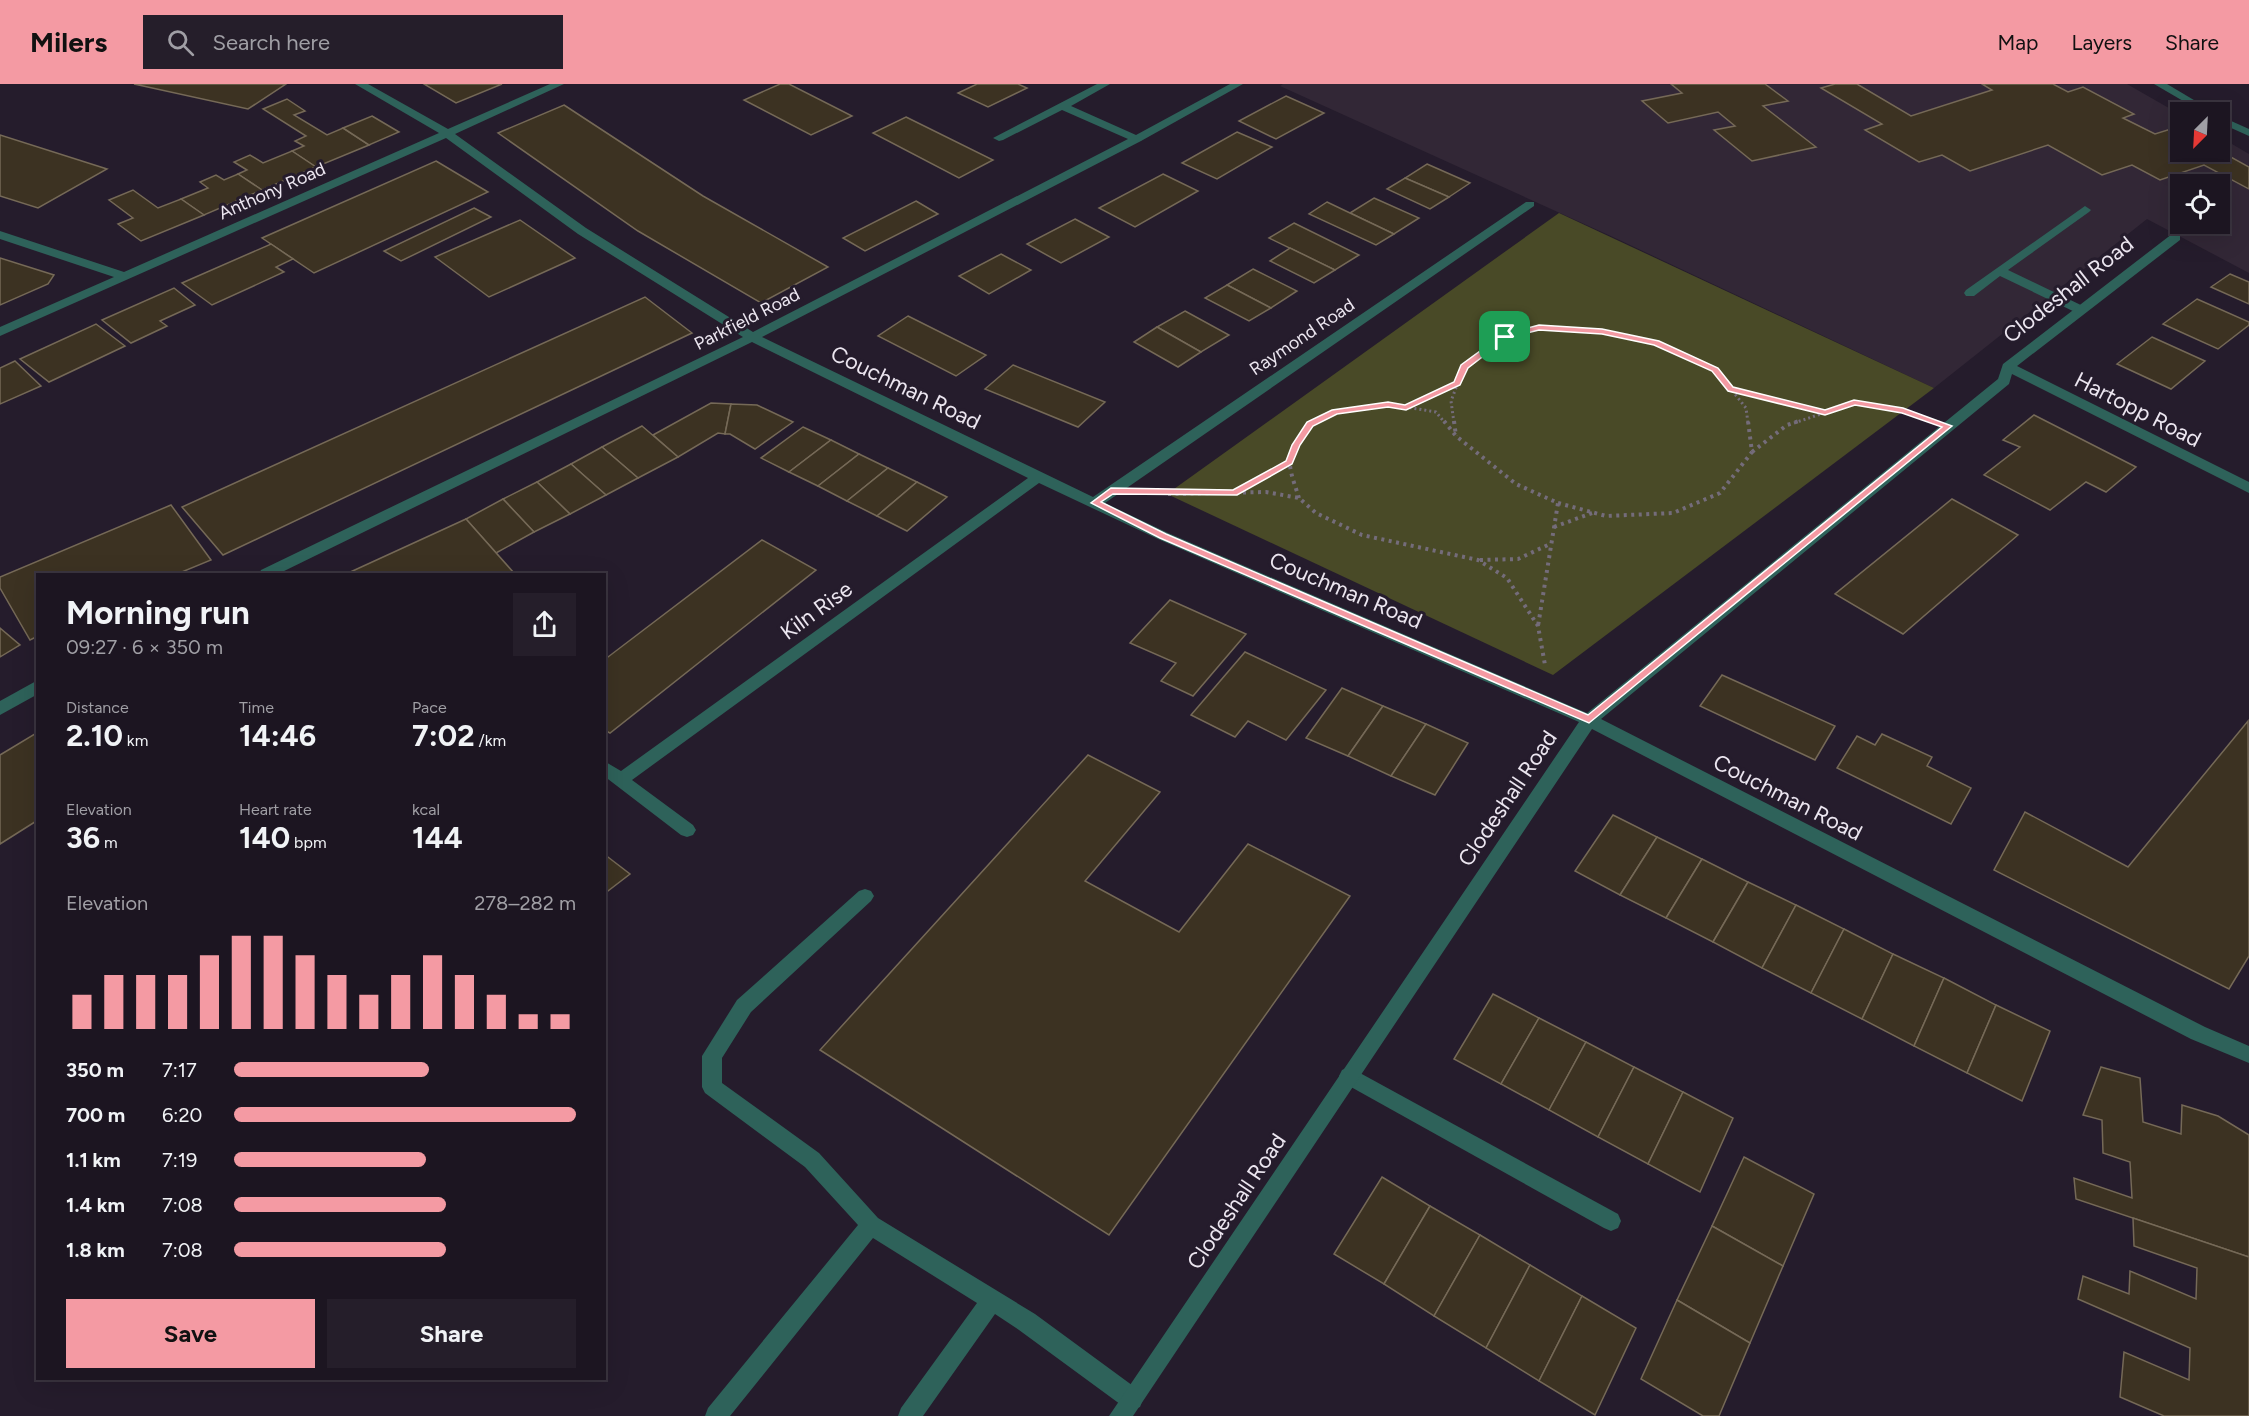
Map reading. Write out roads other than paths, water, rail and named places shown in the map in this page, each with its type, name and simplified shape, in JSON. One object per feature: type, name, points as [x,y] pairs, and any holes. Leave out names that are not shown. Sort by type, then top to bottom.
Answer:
[{"type":"street","name":"Couchman Road","points":[[360,84],[446,133],[582,231],[754,338],[1163,536],[1589,720],[2198,1033],[2249,1054]]},
{"type":"street","name":"Anthony Road","points":[[0,332],[559,84]]},
{"type":"street","points":[[999,138],[1105,84]]},
{"type":"street","name":"Parkfield Road","points":[[268,573],[754,338],[1238,84]]},
{"type":"street","points":[[2159,84],[2191,102]]},
{"type":"street","points":[[1062,106],[1137,139]]},
{"type":"street","points":[[2230,124],[2249,133]]},
{"type":"street","name":"Raymond Road","points":[[1095,503],[1530,204]]},
{"type":"street","points":[[1970,293],[2085,210]]},
{"type":"street","points":[[0,235],[123,276]]},
{"type":"street","name":"Clodeshall Road","points":[[1126,1408],[1589,720],[2004,381],[2008,367],[2175,237]]},
{"type":"street","points":[[1999,271],[2081,310]]},
{"type":"street","name":"Hartopp Road","points":[[2008,367],[2249,488]]},
{"type":"street","name":"Kiln Rise","points":[[621,779],[1038,477]]},
{"type":"street","points":[[0,709],[36,687]]},
{"type":"street","points":[[606,768],[687,830]]},
{"type":"street","points":[[865,896],[744,1006],[712,1056],[712,1087],[812,1160],[871,1224],[1027,1322],[1126,1408]]},
{"type":"street","points":[[1349,1076],[1611,1221]]},
{"type":"street","points":[[716,1416],[871,1224]]},
{"type":"street","points":[[909,1416],[992,1300]]}]
